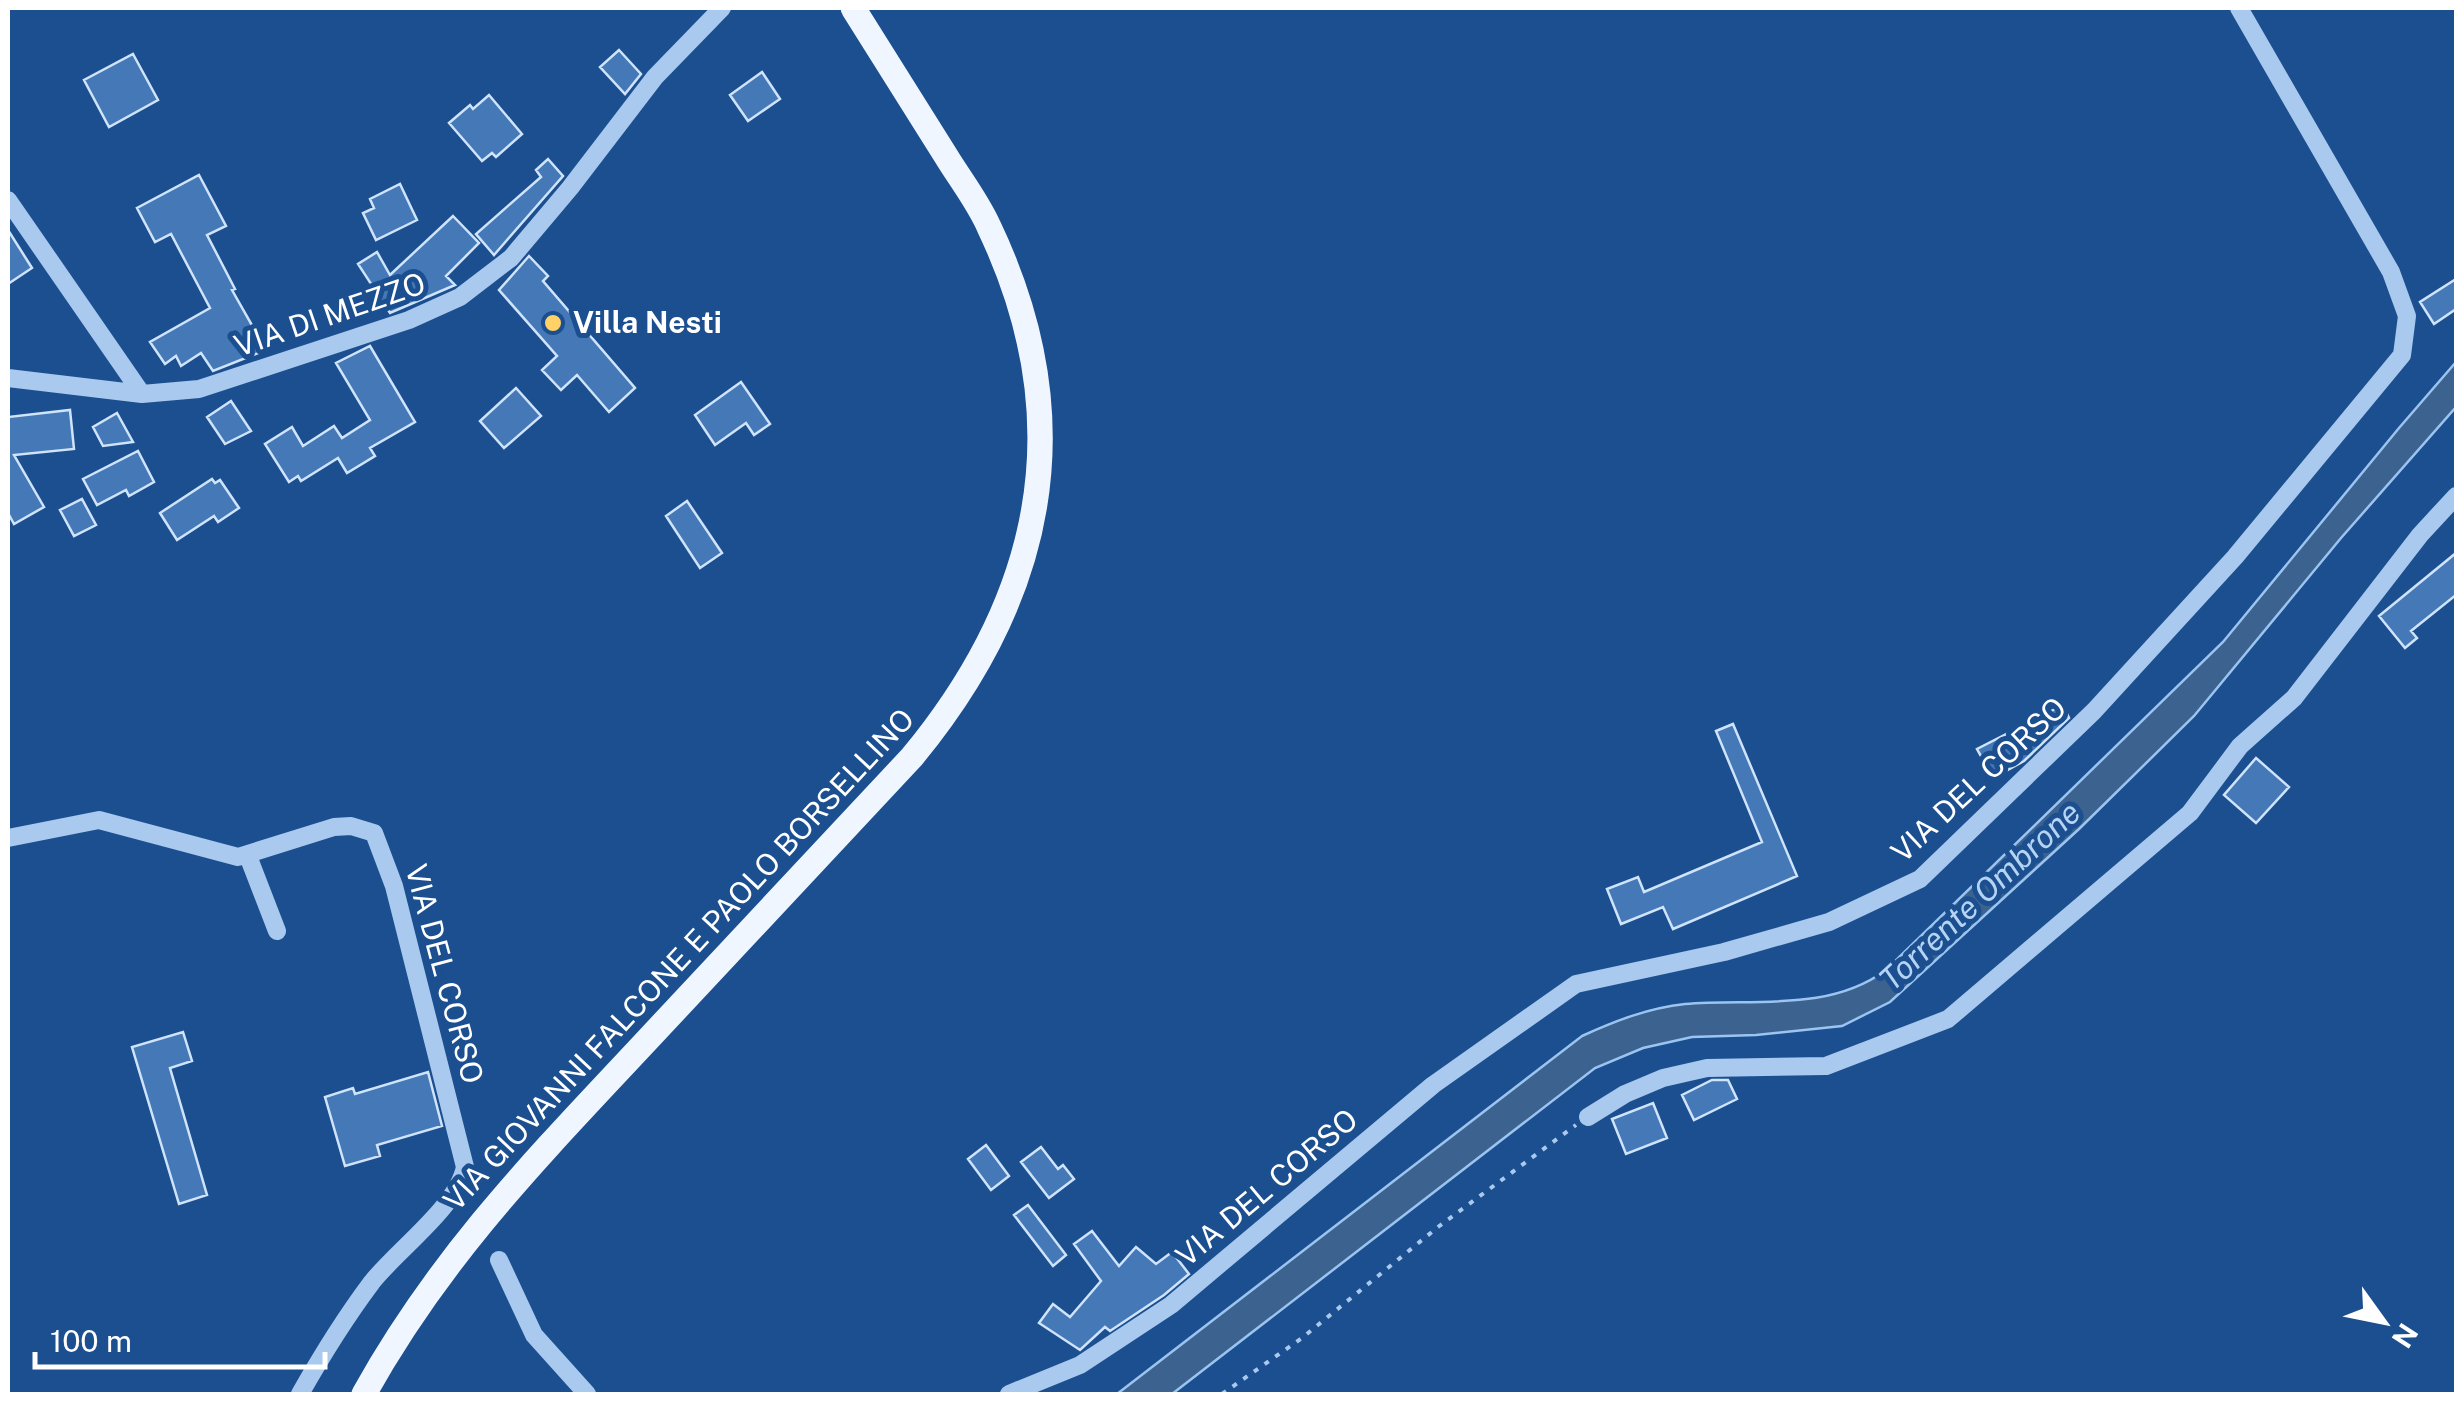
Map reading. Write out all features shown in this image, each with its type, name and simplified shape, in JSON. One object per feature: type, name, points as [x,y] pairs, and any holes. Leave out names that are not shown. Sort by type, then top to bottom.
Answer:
[{"type":"main road","name":"VIA GIOVANNI FALCONE E PAOLO BORSELLINO","points":[[364,1394],[396,1338],[466,1238],[943,720],[1002,620],[1022,569],[1035,514],[1040,462],[1039,414],[1025,322],[988,224],[853,8]]},
{"type":"street","name":"VIA DI MEZZO","points":[[8,378],[142,394],[199,389],[409,320],[460,296],[511,258],[654,77],[722,8]]},
{"type":"street","name":"VIA DEL CORSO","points":[[1009,1394],[1037,1386],[1080,1365],[1171,1305],[1434,1085],[1576,984],[1724,952],[1830,922],[1920,879],[2094,710],[2235,557],[2402,354],[2407,316],[2391,272],[2238,8]]},
{"type":"street","points":[[8,200],[142,394]]},
{"type":"street","points":[[1588,1116],[1663,1078],[1708,1068],[1826,1066],[1948,1019],[2190,814],[2240,746],[2294,698],[2420,534],[2456,496]]},
{"type":"street","name":"VIA DEL CORSO","points":[[8,838],[99,820],[225,856],[248,856],[334,827],[351,826],[374,833],[394,886],[464,1160],[463,1176],[454,1192],[373,1281],[300,1394]]},
{"type":"street","points":[[248,856],[277,931]]},
{"type":"street","points":[[499,1260],[534,1335],[587,1394]]},
{"type":"path","points":[[1222,1394],[1302,1338],[1438,1228],[1588,1116]]},
{"type":"water","name":"Torrente Ombrone","points":[[2456,362],[2456,407],[2194,716],[2079,829],[1890,1002],[1842,1026],[1692,1037],[1643,1048],[1595,1068],[1172,1394],[1117,1394],[1582,1036],[1671,1006],[1789,1001],[1840,993],[1886,970],[2223,642]]},
{"type":"building","points":[[619,50],[641,74],[625,94],[600,67]]},
{"type":"building","points":[[133,54],[158,100],[109,127],[84,80]]},
{"type":"building","points":[[762,72],[780,99],[748,121],[730,95]]},
{"type":"building","points":[[489,95],[522,134],[496,157],[492,153],[482,161],[449,123]]},
{"type":"building","points":[[548,159],[563,176],[494,255],[476,234],[541,177],[536,170]]},
{"type":"building","points":[[199,175],[226,226],[207,235],[266,350],[213,371],[201,353],[181,366],[176,356],[165,364],[150,342],[210,308],[171,234],[155,242],[137,208]]},
{"type":"building","points":[[400,184],[417,220],[376,240],[363,213],[374,208],[370,199]]},
{"type":"building","points":[[453,216],[479,243],[446,276],[455,285],[390,313],[358,264],[377,252],[390,275]]},
{"type":"building","points":[[8,230],[32,268],[8,284]]},
{"type":"building","name":"Villa Nesti","points":[[529,256],[548,276],[543,281],[635,388],[609,412],[577,375],[561,390],[542,370],[557,356],[499,290]]},
{"type":"building","points":[[2456,279],[2456,309],[2434,324],[2420,302]]},
{"type":"building","points":[[370,346],[415,422],[370,448],[375,456],[347,473],[338,458],[301,481],[298,476],[289,482],[265,444],[292,427],[303,446],[334,426],[342,438],[370,420],[336,363]]},
{"type":"building","points":[[741,382],[770,424],[754,435],[746,423],[715,445],[695,415]]},
{"type":"building","points":[[516,388],[541,416],[504,448],[480,421]]},
{"type":"building","points":[[231,401],[251,431],[225,444],[207,417]]},
{"type":"building","points":[[70,410],[74,449],[14,455],[44,507],[14,524],[8,513],[8,417]]},
{"type":"building","points":[[117,413],[133,442],[103,446],[93,427]]},
{"type":"building","points":[[138,451],[154,482],[129,496],[126,490],[97,505],[83,479]]},
{"type":"building","points":[[212,479],[215,483],[220,480],[239,508],[218,522],[214,516],[177,540],[160,513]]},
{"type":"building","points":[[82,499],[96,525],[74,536],[60,510]]},
{"type":"building","points":[[687,501],[722,553],[700,568],[666,516]]},
{"type":"building","points":[[2456,553],[2456,595],[2411,631],[2417,638],[2405,648],[2379,616]]},
{"type":"building","points":[[2063,705],[2069,718],[2024,761],[1993,778],[1977,749]]},
{"type":"building","points":[[1733,724],[1797,876],[1673,929],[1663,907],[1621,924],[1607,889],[1638,877],[1644,892],[1762,842],[1716,731]]},
{"type":"building","points":[[2256,758],[2289,787],[2256,823],[2224,795]]},
{"type":"building","points":[[183,1032],[192,1061],[170,1068],[207,1195],[179,1204],[132,1047]]},
{"type":"building","points":[[428,1072],[442,1126],[377,1145],[380,1156],[345,1166],[325,1097],[353,1088],[355,1094]]},
{"type":"building","points":[[1712,1080],[1728,1080],[1737,1099],[1694,1120],[1682,1095]]},
{"type":"building","points":[[1653,1103],[1667,1138],[1626,1154],[1612,1119]]},
{"type":"building","points":[[986,1145],[1009,1176],[991,1190],[968,1159]]},
{"type":"building","points":[[1041,1147],[1058,1169],[1063,1165],[1074,1179],[1049,1198],[1021,1162]]},
{"type":"building","points":[[1028,1205],[1066,1255],[1053,1266],[1014,1215]]},
{"type":"building","points":[[1092,1231],[1119,1266],[1136,1247],[1156,1264],[1172,1252],[1189,1274],[1110,1331],[1105,1327],[1080,1350],[1039,1323],[1053,1304],[1070,1317],[1101,1281],[1074,1244]]},
{"type":"place","name":"Villa Nesti","points":[[553,323]]}]
